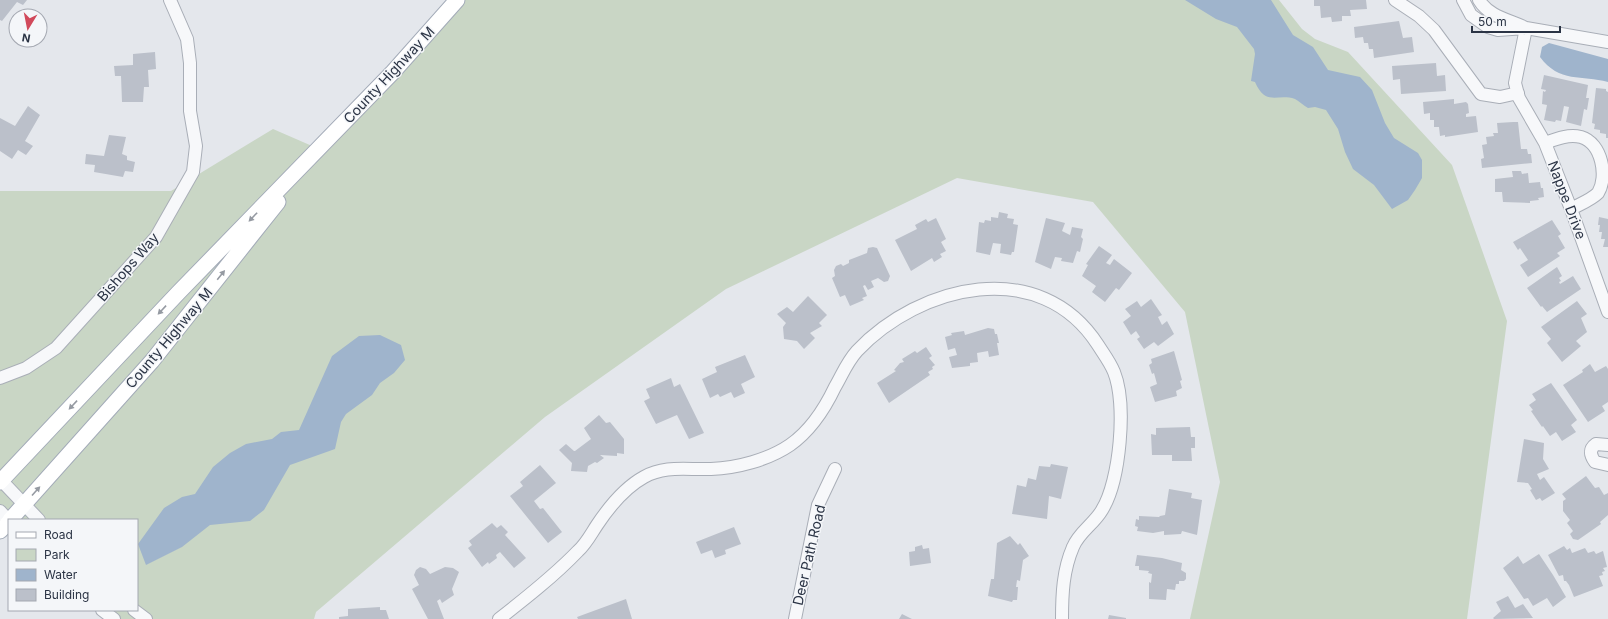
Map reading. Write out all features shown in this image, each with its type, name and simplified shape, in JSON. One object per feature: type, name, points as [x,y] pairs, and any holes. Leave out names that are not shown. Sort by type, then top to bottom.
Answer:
[{"type":"main road","name":"County Highway M","points":[[1,481],[178,293],[319,149],[457,0]]},
{"type":"main road","name":"County Highway M","points":[[11,519],[152,361],[240,252],[319,149]]},
{"type":"main road","name":"County Highway M","points":[[0,531],[8,522]]},
{"type":"street","name":"Bishops Way","points":[[0,378],[26,368],[61,343],[156,237],[193,172],[196,146],[190,111],[190,63],[187,39],[170,0]]},
{"type":"street","points":[[1395,0],[1419,16],[1434,30],[1481,94],[1500,97],[1518,93]]},
{"type":"street","points":[[1463,0],[1471,15],[1488,27],[1498,30],[1526,28],[1608,42]]},
{"type":"street","points":[[1479,0],[1483,7],[1490,12],[1526,28]]},
{"type":"street","name":"Nappe Drive","points":[[1526,28],[1515,83],[1518,93],[1545,143],[1571,208],[1608,312]]},
{"type":"street","points":[[1545,143],[1562,137],[1582,137],[1598,150],[1602,157],[1605,171],[1604,180],[1599,192],[1571,208]]},
{"type":"street","points":[[498,619],[531,594],[580,549],[608,509],[641,478],[656,471],[676,468],[725,468],[744,464],[777,452],[790,444],[810,426],[834,390],[850,358],[885,326],[937,298],[985,288],[1022,292],[1039,296],[1053,303],[1077,320],[1090,333],[1114,372],[1119,410],[1120,446],[1117,469],[1102,510],[1076,540],[1071,550],[1063,578],[1062,619]]},
{"type":"street","points":[[1608,445],[1596,444],[1591,449],[1590,454],[1594,462],[1608,465]]},
{"type":"street","name":"Deer Path Road","points":[[795,619],[818,505],[835,469]]},
{"type":"street","points":[[1,481],[23,506],[38,519]]},
{"type":"street","points":[[0,510],[8,520]]},
{"type":"street","points":[[94,619],[101,611]]},
{"type":"street","points":[[103,611],[114,619]]},
{"type":"street","points":[[135,611],[146,619]]},
{"type":"green space","points":[[457,0],[1279,0],[1302,29],[1315,39],[1348,52],[1452,165],[1507,321],[1467,619],[1190,619],[1220,482],[1185,312],[1093,202],[957,178],[726,289],[545,417],[316,612],[314,619],[114,619],[103,611],[138,611],[138,519],[8,519],[0,511],[0,191],[171,191],[273,129],[319,149]]},
{"type":"water","points":[[1185,0],[1271,0],[1293,35],[1313,47],[1328,70],[1360,77],[1372,90],[1385,123],[1394,138],[1418,153],[1422,160],[1422,178],[1408,200],[1392,209],[1374,185],[1353,169],[1345,152],[1338,129],[1326,110],[1315,107],[1308,108],[1295,99],[1272,98],[1263,94],[1255,82],[1251,81],[1255,54],[1254,49],[1237,27],[1216,19]]},
{"type":"water","points":[[1549,43],[1608,59],[1608,82],[1571,77],[1555,71],[1540,57],[1542,47]]},
{"type":"water","points":[[380,335],[401,345],[405,360],[394,373],[380,383],[372,395],[346,414],[341,422],[335,449],[290,465],[264,510],[250,521],[210,525],[182,547],[146,565],[138,544],[164,508],[182,497],[195,494],[213,467],[230,453],[246,444],[272,439],[281,432],[299,430],[332,356],[359,336]]},
{"type":"building","points":[[0,0],[27,0],[23,5],[17,2],[12,8],[8,8],[8,13],[2,21],[0,20]]},
{"type":"building","points":[[1314,0],[1366,0],[1367,9],[1350,10],[1351,16],[1342,16],[1342,21],[1332,22],[1331,17],[1321,18],[1320,6],[1314,6]]},
{"type":"building","points":[[1399,21],[1403,38],[1412,37],[1414,52],[1374,58],[1373,49],[1369,49],[1368,43],[1364,43],[1363,37],[1355,38],[1354,27]]},
{"type":"building","points":[[155,52],[156,69],[148,70],[149,87],[144,87],[143,102],[122,102],[121,76],[115,76],[114,66],[133,65],[133,54]]},
{"type":"building","points":[[1436,63],[1437,76],[1445,75],[1446,91],[1401,94],[1400,79],[1393,80],[1392,66]]},
{"type":"building","points":[[1544,75],[1588,85],[1586,98],[1589,98],[1587,110],[1584,109],[1581,126],[1566,122],[1569,107],[1564,106],[1561,121],[1556,120],[1555,122],[1544,120],[1547,105],[1542,104],[1543,91],[1545,92],[1546,90],[1541,89]]},
{"type":"building","points":[[1596,88],[1606,89],[1608,92],[1608,138],[1606,138],[1606,134],[1600,133],[1600,130],[1594,129],[1595,124],[1592,123]]},
{"type":"building","points":[[1454,99],[1454,104],[1466,102],[1468,104],[1469,113],[1466,114],[1466,117],[1476,116],[1478,132],[1445,137],[1445,135],[1440,136],[1439,127],[1434,127],[1434,120],[1430,120],[1430,113],[1424,114],[1423,102]]},
{"type":"building","points":[[28,106],[40,115],[25,141],[33,146],[26,155],[18,150],[12,159],[0,151],[0,118],[15,126]]},
{"type":"building","points":[[1518,122],[1521,149],[1527,149],[1528,154],[1531,154],[1532,163],[1482,168],[1481,159],[1484,158],[1482,145],[1487,144],[1486,137],[1494,136],[1493,133],[1498,133],[1497,123]]},
{"type":"building","points":[[109,135],[126,137],[122,154],[127,156],[127,160],[135,162],[133,172],[125,171],[123,177],[94,172],[95,165],[85,164],[86,154],[104,156]]},
{"type":"building","points":[[1512,171],[1521,171],[1522,174],[1528,173],[1529,183],[1540,182],[1541,188],[1543,188],[1544,197],[1538,198],[1539,200],[1530,201],[1530,203],[1503,202],[1502,192],[1495,192],[1495,179],[1513,177]]},
{"type":"building","points":[[999,212],[1008,214],[1007,218],[1014,219],[1013,224],[1018,225],[1014,252],[1012,252],[1011,255],[1000,253],[1001,244],[993,243],[990,255],[976,252],[979,222],[984,223],[985,220],[991,221],[991,217],[998,218]]},
{"type":"building","points":[[1599,217],[1608,219],[1608,247],[1603,247],[1605,239],[1601,239],[1602,232],[1599,232]]},
{"type":"building","points":[[936,218],[946,239],[941,242],[946,251],[940,254],[942,257],[934,262],[932,258],[911,271],[895,240],[917,229],[915,225],[926,219],[928,222]]},
{"type":"building","points":[[1046,218],[1065,223],[1062,231],[1070,235],[1072,227],[1083,229],[1081,237],[1083,239],[1080,252],[1077,251],[1073,263],[1061,261],[1062,258],[1055,257],[1051,269],[1035,262]]},
{"type":"building","points":[[1552,220],[1561,234],[1558,236],[1565,248],[1557,253],[1560,256],[1528,277],[1520,265],[1528,260],[1520,248],[1518,250],[1513,242]]},
{"type":"building","points":[[1099,246],[1112,255],[1106,263],[1110,265],[1114,259],[1132,273],[1119,290],[1116,288],[1105,302],[1092,292],[1096,286],[1082,276],[1088,265],[1086,264]]},
{"type":"building","points":[[868,248],[877,248],[890,276],[888,281],[884,282],[878,278],[871,281],[874,287],[868,290],[865,285],[863,286],[867,296],[862,298],[864,300],[850,306],[845,295],[840,297],[832,278],[835,276],[834,270],[836,266],[841,264],[843,266],[849,263],[849,260],[867,253]]},
{"type":"building","points":[[1557,267],[1562,276],[1559,278],[1561,281],[1559,282],[1560,284],[1573,276],[1581,289],[1547,312],[1542,306],[1541,307],[1527,288]]},
{"type":"building","points":[[808,296],[827,315],[819,323],[822,326],[810,333],[815,338],[804,349],[797,341],[784,339],[783,327],[786,323],[777,314],[787,307],[793,312]]},
{"type":"building","points":[[1151,299],[1162,315],[1158,317],[1162,325],[1167,321],[1174,334],[1158,346],[1154,342],[1144,349],[1137,339],[1140,337],[1136,331],[1131,335],[1123,322],[1131,316],[1125,309],[1137,301],[1141,307]]},
{"type":"building","points":[[1577,301],[1587,314],[1581,318],[1587,332],[1576,341],[1581,346],[1562,362],[1547,343],[1551,339],[1541,327]]},
{"type":"building","points":[[988,328],[994,329],[995,334],[997,334],[999,355],[989,357],[988,351],[977,353],[978,362],[970,363],[970,366],[952,368],[949,357],[957,355],[955,348],[948,350],[945,337],[952,335],[951,333],[964,331],[965,335]]},
{"type":"building","points":[[926,347],[932,356],[929,358],[935,365],[932,367],[933,369],[928,372],[930,375],[889,403],[877,383],[896,371],[894,370],[900,363],[904,362],[902,359],[915,351],[917,353]]},
{"type":"building","points":[[1174,351],[1182,380],[1180,381],[1182,388],[1176,391],[1177,396],[1155,402],[1150,387],[1157,384],[1154,373],[1152,374],[1149,365],[1152,363],[1151,359]]},
{"type":"building","points":[[745,355],[755,377],[741,384],[745,393],[734,398],[731,392],[720,397],[718,394],[710,398],[702,379],[717,372],[715,367]]},
{"type":"building","points":[[1590,364],[1595,372],[1606,366],[1608,369],[1608,402],[1602,406],[1605,411],[1588,422],[1563,385],[1583,372],[1582,370]]},
{"type":"building","points":[[671,378],[674,387],[680,384],[704,433],[689,439],[677,415],[656,424],[644,401],[650,398],[646,389]]},
{"type":"building","points":[[1551,383],[1577,420],[1571,425],[1576,432],[1562,441],[1556,432],[1550,436],[1531,411],[1533,410],[1529,405],[1536,400],[1532,394]]},
{"type":"building","points":[[599,415],[606,423],[610,422],[624,439],[624,454],[617,453],[617,456],[600,455],[604,458],[597,463],[595,462],[588,466],[587,472],[571,471],[572,463],[559,450],[566,444],[575,451],[591,439],[584,428]]},
{"type":"building","points":[[1190,427],[1191,437],[1195,437],[1195,448],[1191,448],[1192,461],[1172,461],[1172,455],[1152,455],[1151,434],[1156,435],[1156,428]]},
{"type":"building","points":[[1524,439],[1544,443],[1543,459],[1549,469],[1537,474],[1540,480],[1544,477],[1555,493],[1542,501],[1540,498],[1536,500],[1528,483],[1517,482]]},
{"type":"building","points":[[1051,464],[1068,467],[1061,499],[1049,496],[1047,519],[1012,514],[1017,485],[1026,487],[1028,478],[1036,480],[1039,466],[1050,467]]},
{"type":"building","points":[[540,465],[556,483],[534,501],[540,509],[543,508],[562,532],[548,543],[510,496],[523,486],[520,482]]},
{"type":"building","points":[[1586,476],[1595,488],[1599,487],[1604,495],[1608,493],[1608,515],[1600,522],[1601,524],[1578,540],[1573,539],[1570,534],[1573,531],[1567,523],[1570,520],[1563,511],[1563,501],[1566,499],[1562,494]]},
{"type":"building","points":[[1169,489],[1192,493],[1191,498],[1202,500],[1197,535],[1182,531],[1181,534],[1164,535],[1164,531],[1153,533],[1137,531],[1138,527],[1135,526],[1136,519],[1139,520],[1139,516],[1159,517],[1165,515]]},
{"type":"building","points":[[492,523],[497,528],[501,525],[508,532],[505,535],[526,558],[514,568],[500,552],[496,555],[497,558],[489,564],[488,562],[482,567],[468,548],[472,545],[469,541]]},
{"type":"building","points":[[734,527],[741,544],[725,550],[726,554],[715,558],[712,550],[701,554],[696,542]]},
{"type":"building","points":[[1010,536],[1018,545],[1020,543],[1029,556],[1023,560],[1020,581],[1017,580],[1017,600],[1013,600],[1012,602],[988,596],[991,579],[994,579],[997,543]]},
{"type":"building","points":[[922,545],[923,549],[929,548],[931,563],[910,566],[909,552],[915,551],[915,547]]},
{"type":"building","points":[[1564,546],[1567,550],[1570,548],[1572,553],[1585,548],[1588,553],[1594,551],[1596,554],[1603,551],[1607,567],[1603,568],[1605,571],[1602,572],[1603,575],[1599,576],[1603,586],[1574,597],[1569,585],[1566,581],[1564,581],[1563,575],[1559,576],[1548,555]]},
{"type":"building","points":[[1539,554],[1566,597],[1553,607],[1547,598],[1533,606],[1528,598],[1524,599],[1503,568],[1518,556],[1523,564]]},
{"type":"building","points":[[1137,555],[1162,558],[1182,563],[1181,570],[1186,573],[1186,579],[1184,581],[1179,581],[1179,584],[1176,584],[1175,590],[1167,589],[1166,600],[1149,599],[1149,582],[1151,583],[1152,574],[1148,573],[1149,571],[1139,570],[1139,566],[1135,566]]},
{"type":"building","points":[[420,567],[426,569],[430,574],[445,567],[453,568],[459,572],[452,589],[454,595],[442,603],[440,599],[437,601],[444,619],[428,619],[412,589],[419,585],[414,575],[416,570]]},
{"type":"building","points":[[1508,596],[1515,608],[1523,604],[1533,618],[1494,619],[1493,618],[1501,611],[1496,602]]},
{"type":"building","points":[[626,599],[632,619],[578,619],[577,617]]},
{"type":"building","points":[[380,607],[380,610],[386,610],[389,619],[339,619],[339,617],[348,616],[348,609]]},
{"type":"building","points":[[902,614],[912,619],[899,619]]},
{"type":"building","points":[[1109,615],[1126,618],[1126,619],[1108,619]]}]
